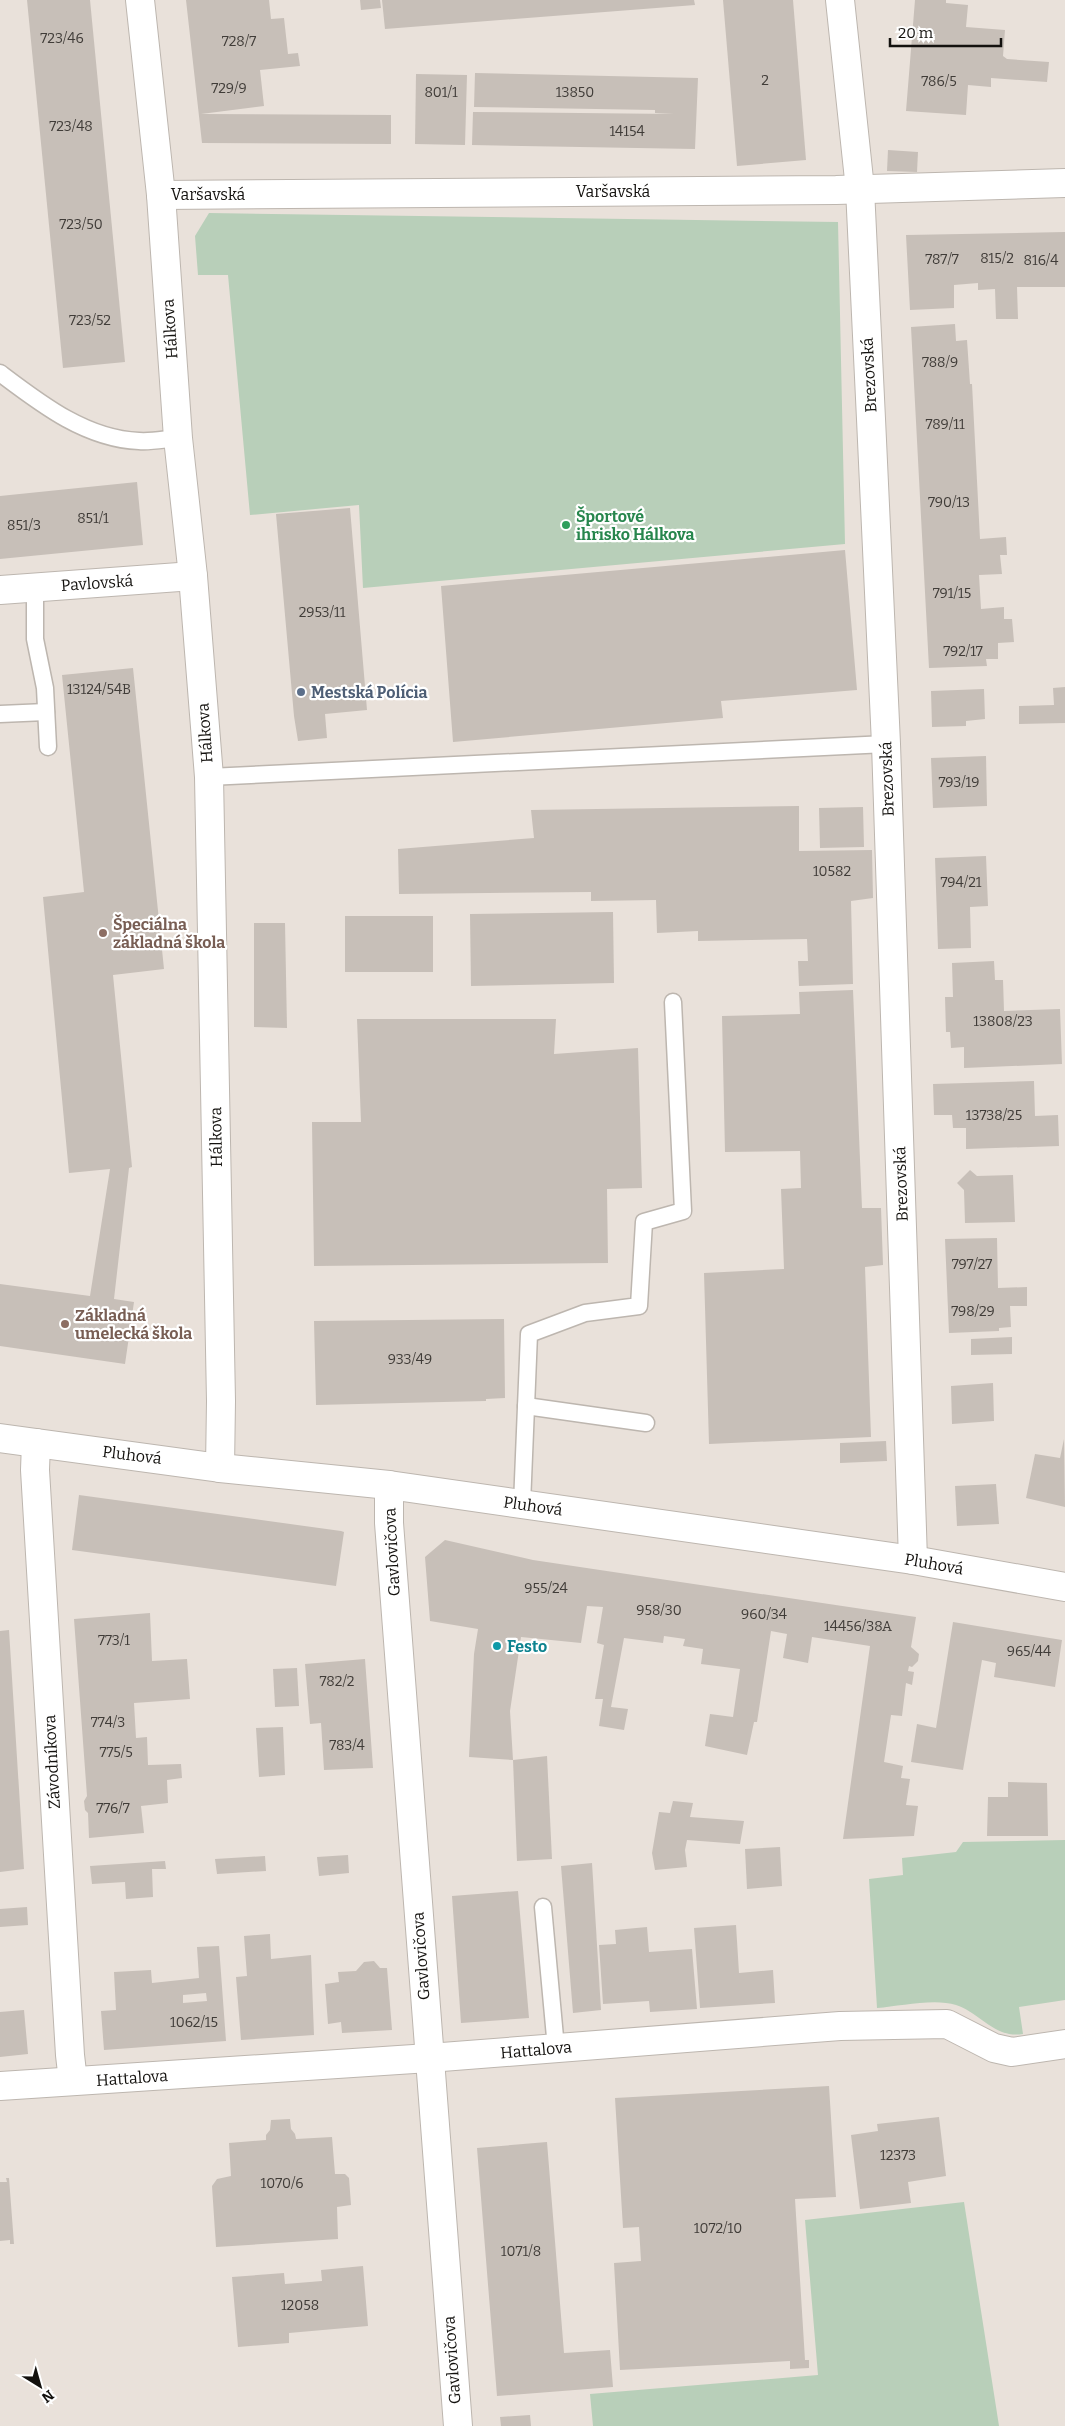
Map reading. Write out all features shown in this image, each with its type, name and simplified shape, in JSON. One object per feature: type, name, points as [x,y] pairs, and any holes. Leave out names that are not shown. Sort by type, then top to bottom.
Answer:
[{"type":"street","name":"Hálkova","points":[[140,0],[161,194],[178,438],[194,576],[208,776],[221,1391],[220,1468]]},
{"type":"street","name":"Brezovská","points":[[840,0],[860,189],[886,744],[913,1560]]},
{"type":"street","name":"Varšavská","points":[[161,194],[860,189],[1065,183]]},
{"type":"street","name":"Pavlovská","points":[[0,590],[194,576]]},
{"type":"street","name":"Pluhová","points":[[0,1438],[220,1468],[389,1485],[913,1560],[1065,1587]]},
{"type":"street","name":"Závodníkova","points":[[36,1443],[35,1470],[69,2045],[74,2081]]},
{"type":"street","name":"Gavlovičova","points":[[389,1485],[389,1523],[458,2426]]},
{"type":"street","name":"Hattalova","points":[[0,2086],[429,2058],[840,2026],[936,2023],[953,2026],[1004,2052],[1065,2044]]},
{"type":"lane","points":[[0,373],[33,398],[88,431],[139,441],[178,438]]},
{"type":"lane","points":[[35,588],[35,639],[44,688],[48,746]]},
{"type":"lane","points":[[0,714],[46,712]]},
{"type":"lane","points":[[208,776],[886,744]]},
{"type":"lane","points":[[522,1504],[529,1334],[585,1313],[639,1306],[644,1222],[684,1211],[673,1002]]},
{"type":"lane","points":[[526,1406],[646,1423]]},
{"type":"lane","points":[[543,1907],[556,2048]]},
{"type":"green space","points":[[209,213],[838,222],[845,544],[363,588],[359,505],[250,515],[228,275],[198,275],[195,236]]},
{"type":"green space","points":[[1065,1840],[1065,2000],[1019,2007],[1023,2034],[1004,2033],[964,2008],[948,2003],[928,2002],[877,2008],[869,1879],[903,1875],[902,1858],[956,1852],[963,1842]]},
{"type":"green space","points":[[964,2202],[999,2426],[593,2426],[590,2394],[818,2375],[805,2220]]},
{"type":"building","points":[[27,0],[90,0],[125,362],[63,368]]},
{"type":"building","points":[[186,0],[269,0],[271,19],[284,18],[288,54],[298,53],[300,66],[260,70],[264,106],[201,114],[391,115],[391,144],[202,143]]},
{"type":"building","points":[[360,0],[380,0],[381,8],[361,10]]},
{"type":"building","points":[[382,0],[694,0],[695,5],[385,29]]},
{"type":"building","points":[[723,0],[793,0],[806,160],[737,166]]},
{"type":"building","points":[[915,0],[946,0],[946,3],[968,5],[966,27],[1005,30],[1003,56],[1007,59],[1049,62],[1047,82],[991,78],[991,87],[968,85],[966,115],[906,111]]},
{"type":"building","points":[[475,73],[698,78],[695,149],[472,145],[473,112],[674,114],[655,113],[655,110],[474,107]]},
{"type":"building","points":[[416,74],[467,75],[465,145],[415,144]]},
{"type":"building","points":[[888,150],[918,152],[917,172],[887,171]]},
{"type":"building","points":[[1065,232],[1065,287],[1017,287],[1018,319],[996,319],[995,289],[978,290],[978,283],[954,285],[954,308],[910,310],[906,235]]},
{"type":"building","points":[[955,324],[956,341],[967,340],[970,384],[972,384],[980,539],[1006,537],[1007,555],[1000,555],[1002,574],[979,575],[981,609],[1004,607],[1004,619],[1012,619],[1014,642],[998,643],[998,659],[986,659],[987,666],[929,668],[911,327]]},
{"type":"building","points":[[137,482],[143,545],[0,559],[0,496]]},
{"type":"building","points":[[350,508],[367,710],[325,714],[327,738],[298,741],[294,716],[276,514]]},
{"type":"building","points":[[845,550],[857,690],[721,701],[723,718],[453,742],[441,586]]},
{"type":"building","name":"Špeciálna základná škola","points":[[133,668],[164,969],[113,975],[132,1167],[129,1168],[114,1299],[134,1302],[125,1364],[0,1346],[0,1284],[90,1296],[110,1169],[69,1173],[43,897],[84,892],[62,675]]},
{"type":"building","points":[[1065,687],[1065,723],[1019,724],[1019,706],[1054,705],[1053,688]]},
{"type":"building","points":[[984,689],[985,719],[966,721],[966,726],[932,727],[931,691]]},
{"type":"building","points":[[986,756],[987,806],[933,808],[931,758]]},
{"type":"building","points":[[799,806],[799,851],[872,850],[873,898],[851,901],[853,984],[799,986],[798,961],[808,961],[807,939],[698,941],[698,931],[657,933],[656,900],[591,901],[591,892],[399,894],[398,849],[534,838],[531,810]]},
{"type":"building","points":[[863,807],[864,847],[820,848],[819,808]]},
{"type":"building","points":[[986,856],[988,906],[970,907],[971,948],[938,949],[935,858]]},
{"type":"building","points":[[613,912],[614,983],[471,986],[470,914]]},
{"type":"building","points":[[345,916],[433,916],[433,972],[345,972]]},
{"type":"building","points":[[254,923],[285,923],[287,1028],[254,1027]]},
{"type":"building","points":[[994,961],[995,980],[1003,980],[1004,1011],[1060,1009],[1062,1064],[964,1068],[964,1047],[951,1048],[950,1032],[946,1032],[945,997],[953,997],[952,963]]},
{"type":"building","points":[[853,990],[862,1208],[881,1208],[883,1265],[865,1267],[871,1437],[709,1444],[704,1273],[784,1269],[781,1189],[801,1188],[800,1151],[725,1152],[722,1016],[800,1014],[799,992]]},
{"type":"building","points":[[357,1019],[556,1019],[554,1054],[638,1048],[642,1188],[607,1189],[608,1263],[314,1266],[312,1122],[361,1122]]},
{"type":"building","points":[[1034,1081],[1035,1116],[1058,1115],[1059,1146],[966,1149],[966,1128],[953,1128],[952,1115],[934,1115],[933,1084]]},
{"type":"building","points":[[970,1170],[977,1176],[1013,1175],[1015,1222],[965,1223],[964,1190],[957,1183]]},
{"type":"building","points":[[997,1238],[998,1288],[1027,1287],[1027,1306],[1010,1306],[1011,1327],[999,1328],[999,1331],[949,1333],[945,1239]]},
{"type":"building","points":[[504,1319],[505,1398],[486,1399],[486,1401],[316,1405],[314,1321]]},
{"type":"building","points":[[1012,1337],[1012,1354],[971,1355],[971,1339]]},
{"type":"building","points":[[993,1383],[994,1421],[952,1424],[951,1386]]},
{"type":"building","points":[[1064,1439],[1065,1507],[1026,1498],[1035,1454],[1060,1458]]},
{"type":"building","points":[[886,1441],[887,1461],[840,1463],[840,1443]]},
{"type":"building","points":[[996,1484],[999,1524],[957,1526],[955,1486]]},
{"type":"building","points":[[79,1495],[344,1532],[336,1586],[72,1550]]},
{"type":"building","points":[[445,1540],[533,1560],[916,1617],[911,1647],[919,1654],[918,1661],[912,1667],[909,1666],[908,1671],[914,1672],[912,1685],[906,1683],[902,1716],[891,1715],[884,1762],[903,1766],[901,1778],[910,1779],[906,1805],[918,1806],[914,1836],[843,1839],[870,1646],[812,1637],[808,1663],[783,1658],[787,1634],[771,1631],[757,1722],[754,1722],[747,1755],[705,1746],[710,1714],[733,1717],[740,1669],[701,1664],[703,1649],[683,1646],[685,1639],[664,1636],[663,1643],[624,1638],[611,1707],[628,1709],[624,1730],[599,1726],[603,1699],[595,1699],[604,1645],[597,1643],[603,1607],[587,1606],[581,1643],[521,1637],[510,1711],[513,1760],[469,1757],[474,1654],[478,1629],[430,1621],[425,1557]]},
{"type":"building","points":[[150,1613],[152,1661],[187,1659],[190,1699],[134,1703],[136,1738],[147,1737],[148,1765],[181,1764],[182,1778],[167,1780],[168,1803],[141,1806],[144,1833],[89,1838],[88,1813],[85,1810],[84,1801],[87,1796],[74,1619]]},
{"type":"building","points":[[953,1622],[1062,1640],[1055,1687],[994,1677],[996,1663],[982,1660],[963,1770],[911,1762],[917,1724],[936,1728]]},
{"type":"building","points":[[9,1630],[24,1869],[0,1872],[0,1631]]},
{"type":"building","points":[[365,1659],[373,1768],[324,1770],[321,1723],[310,1724],[305,1664]]},
{"type":"building","points":[[297,1668],[299,1706],[275,1707],[273,1669]]},
{"type":"building","points":[[283,1727],[285,1775],[259,1777],[256,1728]]},
{"type":"building","points":[[547,1756],[552,1859],[517,1861],[513,1760]]},
{"type":"building","points":[[1008,1782],[1047,1783],[1048,1836],[987,1836],[988,1797],[1008,1797]]},
{"type":"building","points":[[673,1801],[693,1803],[690,1817],[744,1821],[740,1844],[687,1840],[685,1850],[687,1867],[655,1870],[652,1853],[659,1812],[670,1813]]},
{"type":"building","points":[[780,1847],[782,1886],[747,1889],[745,1849]]},
{"type":"building","points":[[348,1855],[349,1873],[319,1876],[317,1857]]},
{"type":"building","points":[[265,1856],[266,1871],[217,1874],[215,1859]]},
{"type":"building","points":[[165,1861],[166,1869],[152,1869],[153,1897],[126,1899],[125,1882],[92,1884],[90,1866]]},
{"type":"building","points":[[592,1863],[601,2010],[573,2013],[561,1866]]},
{"type":"building","points":[[518,1891],[529,2018],[461,2023],[452,1896]]},
{"type":"building","points":[[27,1907],[28,1925],[0,1927],[0,1909]]},
{"type":"building","points":[[736,1925],[739,1973],[773,1970],[775,2003],[700,2008],[694,1928]]},
{"type":"building","points":[[647,1927],[649,1952],[692,1949],[697,2009],[650,2012],[649,2001],[603,2004],[599,1945],[616,1944],[615,1930]]},
{"type":"building","points":[[270,1934],[271,1959],[311,1955],[314,2035],[241,2040],[236,1977],[247,1976],[244,1936]]},
{"type":"building","points":[[219,1946],[226,2041],[104,2050],[101,2011],[116,2010],[114,1972],[151,1970],[152,1983],[199,1978],[197,1947]],"holes":[[[206,1993],[207,2001],[183,2003],[183,1995]]]},
{"type":"building","points":[[374,1961],[380,1968],[387,1968],[392,2030],[342,2033],[341,2022],[328,2024],[325,1984],[339,1982],[338,1972],[356,1971],[364,1962]]},
{"type":"building","points":[[24,2010],[28,2054],[0,2057],[0,2012]]},
{"type":"building","points":[[829,2086],[836,2197],[795,2199],[805,2360],[809,2360],[809,2368],[790,2369],[790,2361],[620,2370],[614,2263],[641,2261],[639,2227],[623,2228],[615,2098]]},
{"type":"building","points":[[939,2117],[946,2176],[908,2182],[911,2203],[860,2209],[851,2135],[878,2131],[877,2124]]},
{"type":"building","points":[[290,2119],[291,2129],[296,2139],[332,2137],[335,2174],[345,2174],[349,2178],[351,2205],[337,2207],[338,2239],[216,2247],[212,2186],[217,2179],[231,2176],[229,2143],[266,2140],[271,2120]]},
{"type":"building","points":[[547,2142],[564,2353],[610,2350],[613,2387],[497,2396],[477,2148]]},
{"type":"building","points":[[6,2178],[9,2178],[14,2244],[10,2244],[10,2240],[0,2241],[0,2182],[7,2182]]},
{"type":"building","points":[[363,2266],[368,2326],[289,2333],[289,2343],[238,2347],[232,2277],[284,2273],[285,2284],[322,2281],[321,2270]]},
{"type":"building","points":[[530,2415],[531,2426],[501,2426],[500,2417]]},
{"type":"place","name":"Športové ihrisko Hálkova","points":[[566,525]]},
{"type":"place","name":"Mestská Polícia","points":[[301,692]]},
{"type":"place","name":"Špeciálna základná škola","points":[[103,933]]},
{"type":"place","name":"Základná umelecká škola","points":[[65,1324]]},
{"type":"place","name":"Festo","points":[[497,1646]]}]
